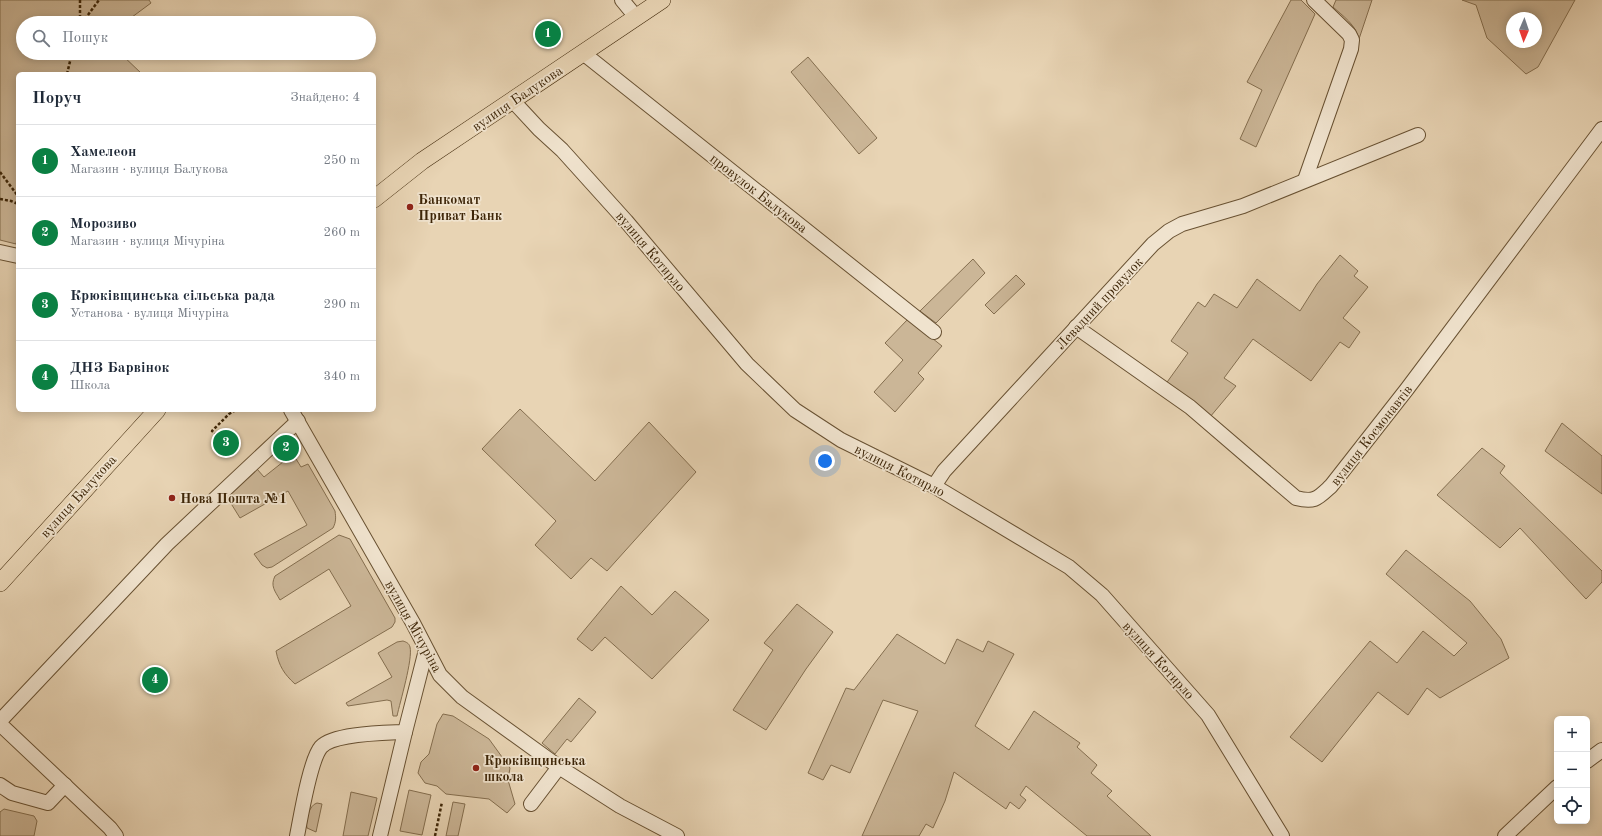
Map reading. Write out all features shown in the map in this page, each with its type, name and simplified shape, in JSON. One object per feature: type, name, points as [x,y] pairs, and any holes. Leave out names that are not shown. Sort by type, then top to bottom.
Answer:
[{"type":"main road","name":"вулиця Балукова","points":[[376,197],[422,161],[662,0]]},
{"type":"main road","name":"вулиця Балукова","points":[[0,583],[155,412]]},
{"type":"street","points":[[622,0],[636,17]]},
{"type":"street","points":[[1305,180],[1351,49],[1352,40],[1349,34],[1314,0]]},
{"type":"street","name":"провулок Балукова","points":[[583,53],[934,332]]},
{"type":"street","name":"вулиця Котирло","points":[[513,101],[538,129],[562,150],[626,221],[747,364],[795,410],[841,440],[934,486],[1069,567],[1102,595],[1208,715],[1282,836]]},
{"type":"street","name":"вулиця Космонавтів","points":[[1076,326],[1190,407],[1296,498],[1308,501],[1320,496],[1331,486],[1408,389],[1602,129]]},
{"type":"street","name":"Левадний провулок","points":[[934,486],[944,471],[1076,326],[1154,244],[1169,231],[1182,224],[1243,206],[1418,135]]},
{"type":"street","points":[[0,252],[16,256]]},
{"type":"street","points":[[116,836],[110,828],[0,723],[167,544],[295,416]]},
{"type":"street","name":"вулиця Мічуріна","points":[[295,416],[380,564],[440,675],[462,697],[559,767],[620,806],[677,836]]},
{"type":"street","points":[[380,836],[426,650]]},
{"type":"street","points":[[297,836],[314,758],[322,746],[333,740],[368,733],[405,732]]},
{"type":"street","points":[[1590,759],[1602,750]]},
{"type":"street","points":[[531,804],[559,767]]},
{"type":"street","points":[[0,785],[12,793],[48,803],[65,785]]},
{"type":"street","points":[[1505,836],[1556,788]]},
{"type":"path","points":[[80,0],[81,16]]},
{"type":"path","points":[[86,16],[99,0]]},
{"type":"path","points":[[67,72],[70,60]]},
{"type":"path","points":[[0,172],[16,193]]},
{"type":"path","points":[[0,199],[16,203]]},
{"type":"path","points":[[217,435],[212,431],[232,412]]},
{"type":"path","points":[[435,836],[442,802]]},
{"type":"shaded area","points":[[0,0],[149,0],[151,3],[133,16],[16,16],[16,60],[127,60],[140,72],[16,72],[16,244],[0,240]]},
{"type":"shaded area","points":[[1291,0],[1301,0],[1315,14],[1256,147],[1240,139],[1262,90],[1247,82]]},
{"type":"shaded area","points":[[1336,0],[1372,0],[1359,39],[1352,25],[1333,7]]},
{"type":"shaded area","points":[[1462,0],[1575,0],[1538,67],[1526,74],[1487,38],[1476,5]]},
{"type":"shaded area","points":[[808,57],[877,138],[859,154],[791,72]]},
{"type":"shaded area","points":[[1340,255],[1358,271],[1354,276],[1368,287],[1343,318],[1360,332],[1349,348],[1340,342],[1311,381],[1253,339],[1224,378],[1236,386],[1210,417],[1165,385],[1188,353],[1171,341],[1198,302],[1205,307],[1214,294],[1237,308],[1257,279],[1300,311],[1317,284]]},
{"type":"shaded area","points":[[973,259],[985,273],[936,323],[920,311]]},
{"type":"shaded area","points":[[1016,275],[1025,284],[994,314],[985,305]]},
{"type":"shaded area","points":[[908,319],[942,346],[918,373],[924,379],[895,412],[874,392],[903,360],[885,343]]},
{"type":"shaded area","points":[[520,409],[595,481],[649,422],[696,472],[607,571],[591,558],[571,579],[535,545],[556,521],[482,449]]},
{"type":"shaded area","points":[[1562,423],[1602,456],[1602,494],[1545,451]]},
{"type":"shaded area","points":[[1482,448],[1505,466],[1500,473],[1602,571],[1602,582],[1586,599],[1520,528],[1500,548],[1437,495]]},
{"type":"shaded area","points":[[293,454],[301,467],[308,464],[335,511],[336,518],[333,528],[272,567],[267,568],[262,565],[254,554],[307,525],[288,491],[240,518],[227,497],[257,469],[264,477]]},
{"type":"shaded area","points":[[339,535],[350,539],[395,618],[395,622],[392,627],[295,684],[282,669],[276,651],[351,606],[329,569],[280,600],[273,586],[275,576]]},
{"type":"shaded area","points":[[1406,550],[1470,601],[1501,639],[1509,658],[1440,698],[1427,688],[1408,715],[1378,692],[1322,762],[1290,737],[1370,641],[1397,663],[1423,631],[1454,656],[1467,643],[1386,574]]},
{"type":"shaded area","points":[[621,586],[652,615],[675,591],[709,620],[652,679],[605,637],[592,651],[577,639]]},
{"type":"shaded area","points":[[797,604],[833,632],[806,669],[766,730],[733,710],[773,650],[764,643]]},
{"type":"shaded area","points":[[897,634],[945,664],[957,639],[983,652],[988,641],[1014,654],[975,726],[1009,750],[1034,711],[1080,743],[1077,747],[1097,765],[1091,773],[1112,791],[1107,796],[1151,836],[1087,836],[1026,786],[1020,795],[1026,800],[1019,809],[1010,802],[1006,809],[954,772],[945,801],[933,828],[926,824],[919,836],[862,836],[918,711],[883,700],[850,773],[831,765],[823,780],[808,773],[846,688],[854,690]]},
{"type":"shaded area","points":[[403,641],[410,647],[410,661],[397,716],[393,716],[391,701],[387,700],[348,706],[346,703],[392,677],[378,653],[397,642]]},
{"type":"shaded area","points":[[579,698],[596,712],[571,742],[567,739],[555,754],[542,743]]},
{"type":"shaded area","points":[[443,714],[453,716],[489,739],[510,768],[508,780],[515,804],[507,813],[489,799],[446,794],[437,786],[425,783],[418,773],[421,762],[429,754],[437,724]]},
{"type":"shaded area","points":[[409,790],[431,795],[422,835],[400,831]]},
{"type":"shaded area","points":[[351,792],[377,798],[368,836],[343,836]]},
{"type":"shaded area","points":[[453,802],[465,804],[458,836],[446,836]]},
{"type":"shaded area","points":[[314,804],[322,804],[316,832],[307,828],[307,821],[310,810]]},
{"type":"shaded area","points":[[4,809],[34,816],[37,821],[34,836],[0,836],[0,812]]},
{"type":"place","name":"Хамелеон","points":[[548,34]]},
{"type":"place","name":"Банкомат Приват Банк","points":[[410,207]]},
{"type":"place","name":"Крюківщинська сільська рада","points":[[226,443]]},
{"type":"place","name":"Морозиво","points":[[286,448]]},
{"type":"place","name":"Нова Пошта №1","points":[[172,498]]},
{"type":"place","name":"ДНЗ Барвінок","points":[[155,680]]},
{"type":"place","name":"Крюківщинська школа","points":[[476,768]]}]
